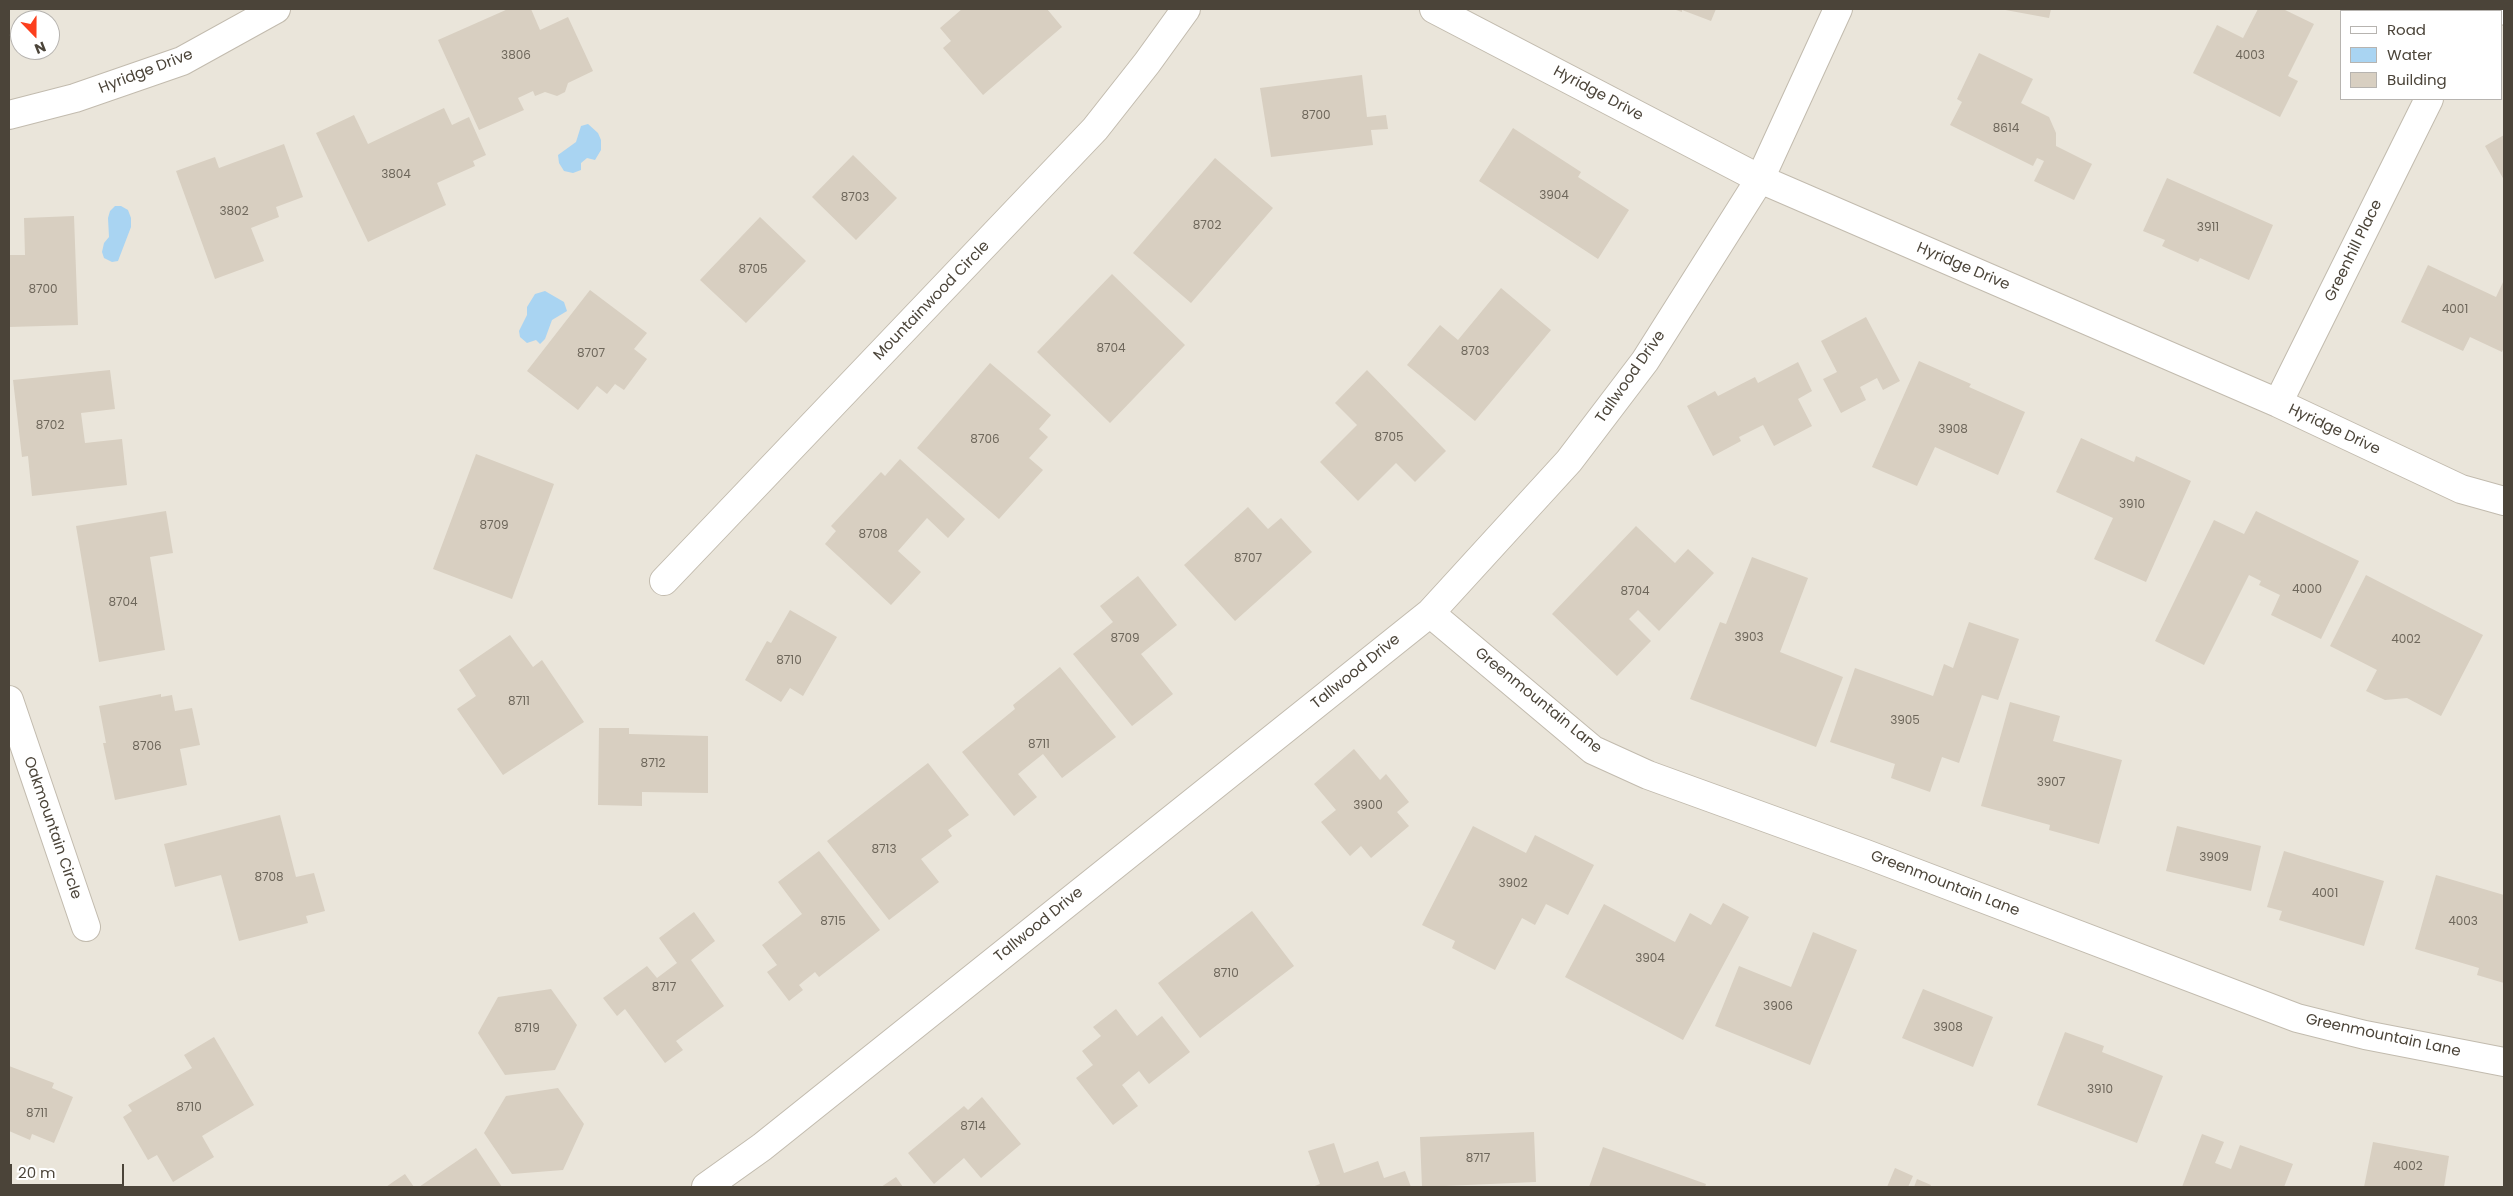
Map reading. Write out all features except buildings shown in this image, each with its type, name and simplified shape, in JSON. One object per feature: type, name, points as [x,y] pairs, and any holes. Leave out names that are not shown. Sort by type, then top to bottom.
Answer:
[{"type":"street","name":"Hyridge Drive","points":[[9,115],[75,98],[182,61],[276,9]]},
{"type":"street","name":"Mountainwood Circle","points":[[664,581],[1095,129],[1148,63],[1186,9]]},
{"type":"street","name":"Hyridge Drive","points":[[1434,9],[1760,179],[2278,403],[2461,490],[2504,501]]},
{"type":"street","name":"Tallwood Drive","points":[[706,1187],[762,1147],[1430,613],[1569,461],[1645,361],[1760,179],[1838,9]]},
{"type":"street","name":"Greenhill Place","points":[[2278,403],[2430,100]]},
{"type":"street","name":"Greenmountain Lane","points":[[1430,613],[1594,750],[1648,775],[1875,858],[2297,1018],[2365,1035],[2504,1062]]},
{"type":"street","name":"Oakmountain Circle","points":[[9,700],[86,927]]},
{"type":"shaded area","points":[[9,9],[2504,9],[2504,1187],[9,1187]]},
{"type":"water","points":[[588,124],[598,133],[601,140],[601,150],[595,160],[587,158],[581,163],[581,170],[573,173],[564,171],[559,163],[558,155],[576,142],[581,126]]},
{"type":"water","points":[[115,206],[121,206],[128,210],[131,218],[131,227],[118,261],[112,262],[104,258],[102,252],[104,243],[109,237],[108,218],[110,211]]},
{"type":"water","points":[[545,291],[564,302],[567,311],[552,320],[545,339],[540,344],[536,340],[527,343],[520,337],[519,331],[527,315],[527,307],[535,294]]}]
